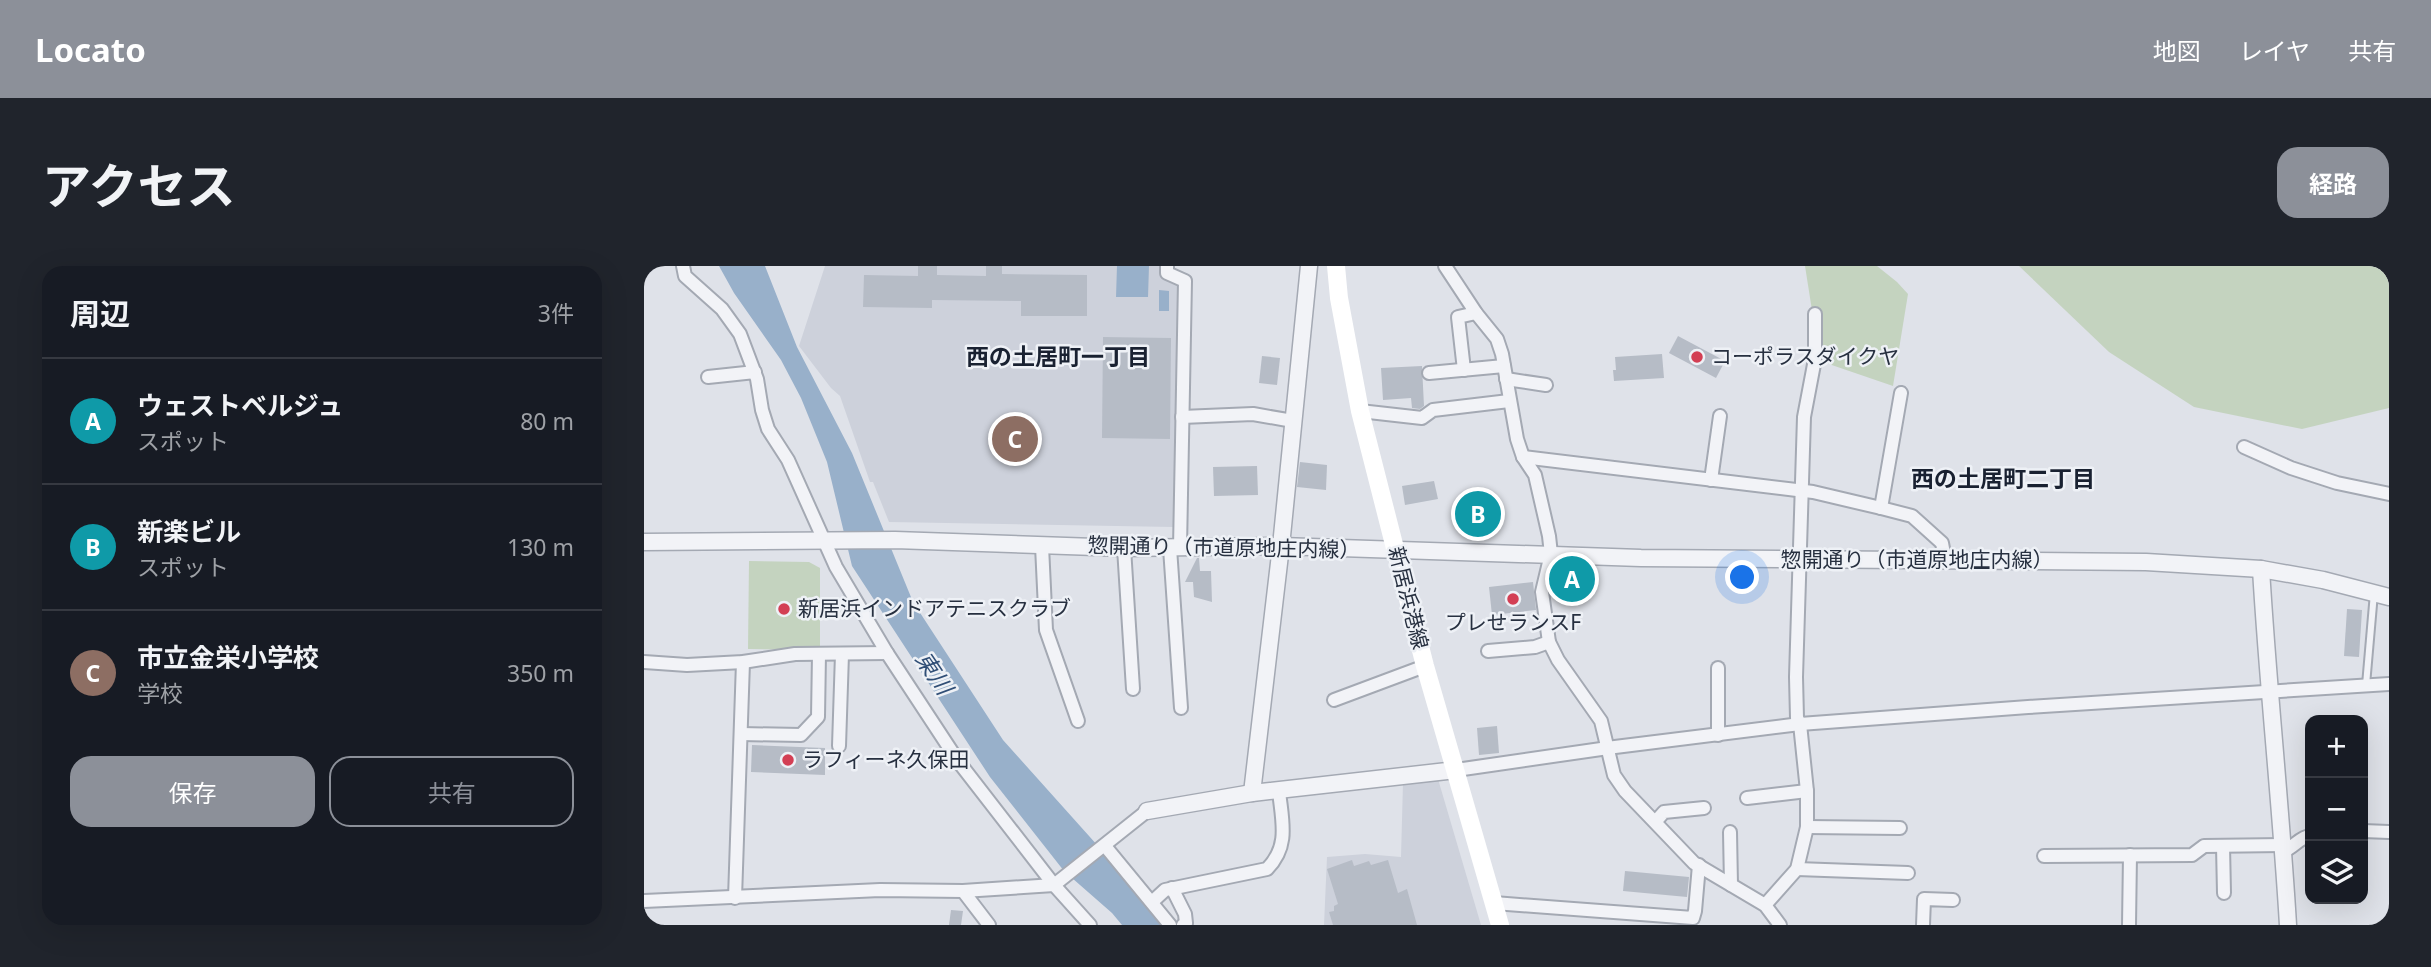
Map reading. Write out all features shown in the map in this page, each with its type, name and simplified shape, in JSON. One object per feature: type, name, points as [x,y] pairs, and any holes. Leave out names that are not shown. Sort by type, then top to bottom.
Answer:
[{"type":"main road","name":"新居浜港線","points":[[1336,266],[1339,298],[1360,411],[1425,666],[1500,925]]},
{"type":"street","points":[[683,266],[685,276],[722,309],[740,334],[755,372],[768,429],[788,460],[887,653],[958,761],[1058,881],[1090,925]]},
{"type":"street","points":[[1167,266],[1167,273],[1185,281],[1175,548],[1181,708]]},
{"type":"street","points":[[1252,793],[1281,546],[1309,266]]},
{"type":"street","points":[[1446,266],[1476,313],[1497,339],[1517,439],[1535,475],[1551,554],[1542,592],[1549,642],[1558,660],[1601,721],[1614,775],[1625,791],[1699,865],[1765,905],[1779,925],[1789,925]]},
{"type":"street","points":[[1464,370],[1458,317],[1476,313]]},
{"type":"street","points":[[1765,905],[1797,869],[1807,827],[1807,791],[1800,724],[1797,718],[1796,677],[1800,492],[1804,417],[1815,359],[1815,314]]},
{"type":"street","points":[[1429,373],[1464,370],[1505,372],[1546,385]]},
{"type":"street","points":[[708,377],[755,372]]},
{"type":"street","points":[[1881,509],[1900,393]]},
{"type":"street","points":[[1360,411],[1422,418],[1433,410],[1509,401]]},
{"type":"street","points":[[1182,417],[1253,414],[1293,421]]},
{"type":"street","points":[[1712,480],[1720,416]]},
{"type":"street","points":[[2244,447],[2326,480],[2389,494]]},
{"type":"street","points":[[1524,457],[1813,492],[1912,516],[1942,543],[1945,559]]},
{"type":"street","name":"惣開通り（市道原地庄内線）","points":[[644,542],[895,540],[1124,548],[1281,546],[1641,558],[2146,562],[2262,569],[2323,580],[2381,595]]},
{"type":"street","points":[[1042,545],[1046,629],[1079,721]]},
{"type":"street","points":[[1124,548],[1133,689]]},
{"type":"street","points":[[2262,569],[2268,692],[2288,925]]},
{"type":"street","points":[[1489,651],[1535,647],[1549,642]]},
{"type":"street","points":[[644,662],[687,665],[743,662],[795,654],[887,653]]},
{"type":"street","points":[[741,734],[801,735],[818,717],[819,654]]},
{"type":"street","points":[[839,746],[842,654]]},
{"type":"street","points":[[735,898],[743,662]]},
{"type":"street","points":[[1334,700],[1425,666]]},
{"type":"street","points":[[1718,668],[1718,734]]},
{"type":"street","points":[[644,901],[880,890],[963,891],[1058,881],[1147,811],[1252,793],[1456,770],[1718,734],[1800,724],[2389,684]]},
{"type":"street","points":[[1152,902],[1165,890],[1267,869],[1278,859],[1283,847],[1279,790]]},
{"type":"street","points":[[1748,799],[1807,791]]},
{"type":"street","points":[[1656,821],[1664,812],[1704,808]]},
{"type":"street","points":[[1807,827],[1900,828]]},
{"type":"street","points":[[2368,831],[2389,832]]},
{"type":"street","points":[[1730,832],[1731,885]]},
{"type":"street","points":[[2044,856],[2192,855],[2204,846],[2294,848],[2305,837]]},
{"type":"street","points":[[2223,846],[2225,893]]},
{"type":"street","points":[[1104,847],[1170,925]]},
{"type":"street","points":[[2129,925],[2130,856]]},
{"type":"street","points":[[1494,903],[1693,918],[1699,865]]},
{"type":"street","points":[[1797,869],[1908,873]]},
{"type":"street","points":[[1172,888],[1185,914],[1186,923],[1183,925]]},
{"type":"street","points":[[963,891],[989,925]]},
{"type":"street","points":[[1923,925],[1924,899],[1952,900]]},
{"type":"lane","points":[[2366,685],[2381,595]]},
{"type":"shaded area","points":[[825,266],[1162,266],[1163,277],[1180,287],[1174,527],[889,522],[873,482],[870,482],[840,396],[799,346]]},
{"type":"shaded area","points":[[1438,779],[1481,925],[1324,925],[1327,857],[1365,854],[1401,857],[1403,783]]},
{"type":"green space","points":[[1805,266],[1877,266],[1908,294],[1893,386],[1820,361]]},
{"type":"green space","points":[[2019,266],[2389,266],[2389,408],[2302,429],[2194,407],[2109,352]]},
{"type":"green space","name":"新居浜インドアテニスクラブ","points":[[749,561],[809,562],[820,568],[820,650],[748,649]]},
{"type":"water","name":"東川","points":[[719,266],[765,266],[797,347],[852,453],[913,602],[1003,740],[1164,925],[1122,925],[1064,871],[990,777],[852,566],[827,462],[801,398],[781,360],[734,293]]},
{"type":"water","points":[[1117,266],[1149,266],[1148,297],[1116,297]]},
{"type":"water","points":[[1159,290],[1169,291],[1169,311],[1159,311]]},
{"type":"building","points":[[918,266],[937,266],[937,275],[986,276],[986,266],[1002,266],[1002,274],[1087,275],[1087,316],[1021,316],[1021,301],[932,300],[932,308],[863,307],[864,275],[918,276]]},
{"type":"building","name":"コーポラスダイクヤ","points":[[1678,336],[1725,361],[1716,378],[1669,353]]},
{"type":"building","points":[[1103,337],[1171,338],[1170,439],[1102,438]]},
{"type":"building","points":[[1662,354],[1664,378],[1614,381],[1615,357]]},
{"type":"building","points":[[1262,356],[1280,358],[1277,385],[1259,383]]},
{"type":"building","points":[[1422,366],[1424,406],[1420,409],[1412,408],[1411,398],[1383,400],[1381,368]]},
{"type":"building","points":[[1300,462],[1327,465],[1326,490],[1297,487]]},
{"type":"building","points":[[1257,466],[1258,495],[1214,496],[1213,467]]},
{"type":"building","points":[[1434,481],[1438,499],[1405,505],[1402,486]]},
{"type":"building","points":[[1484,501],[1488,525],[1473,527],[1469,504]]},
{"type":"building","points":[[1197,558],[1200,571],[1211,571],[1212,602],[1194,597],[1193,582],[1185,582]]},
{"type":"building","points":[[1587,572],[1588,584],[1557,585],[1556,573]]},
{"type":"building","name":"プレせランスF","points":[[1533,582],[1536,610],[1492,615],[1489,587]]},
{"type":"building","points":[[2347,609],[2362,610],[2359,657],[2344,656]]},
{"type":"building","points":[[1497,726],[1499,753],[1479,755],[1477,728]]},
{"type":"building","name":"ラフィーネ久保田","points":[[752,745],[825,748],[825,775],[751,772]]},
{"type":"building","points":[[1352,860],[1354,866],[1369,861],[1371,865],[1388,860],[1398,893],[1407,889],[1417,925],[1333,925],[1329,912],[1334,911],[1334,906],[1338,904],[1327,869]]},
{"type":"building","points":[[1625,871],[1689,877],[1687,897],[1623,891]]},
{"type":"building","points":[[951,910],[963,911],[961,925],[949,925]]},
{"type":"place","name":"コーポラスダイクヤ","points":[[1697,357]]},
{"type":"place","name":"市立金栄小学校","points":[[1015,439]]},
{"type":"place","name":"新楽ビル","points":[[1478,514]]},
{"type":"place","name":"ウェストベルジュ","points":[[1572,579]]},
{"type":"place","name":"プレせランスF","points":[[1513,599]]},
{"type":"place","name":"新居浜インドアテニスクラブ","points":[[784,609]]},
{"type":"place","name":"ラフィーネ久保田","points":[[788,760]]},
{"type":"district","name":"西の土居町一丁目","points":[[1058,357]]},
{"type":"district","name":"西の土居町二丁目","points":[[2003,479]]}]
